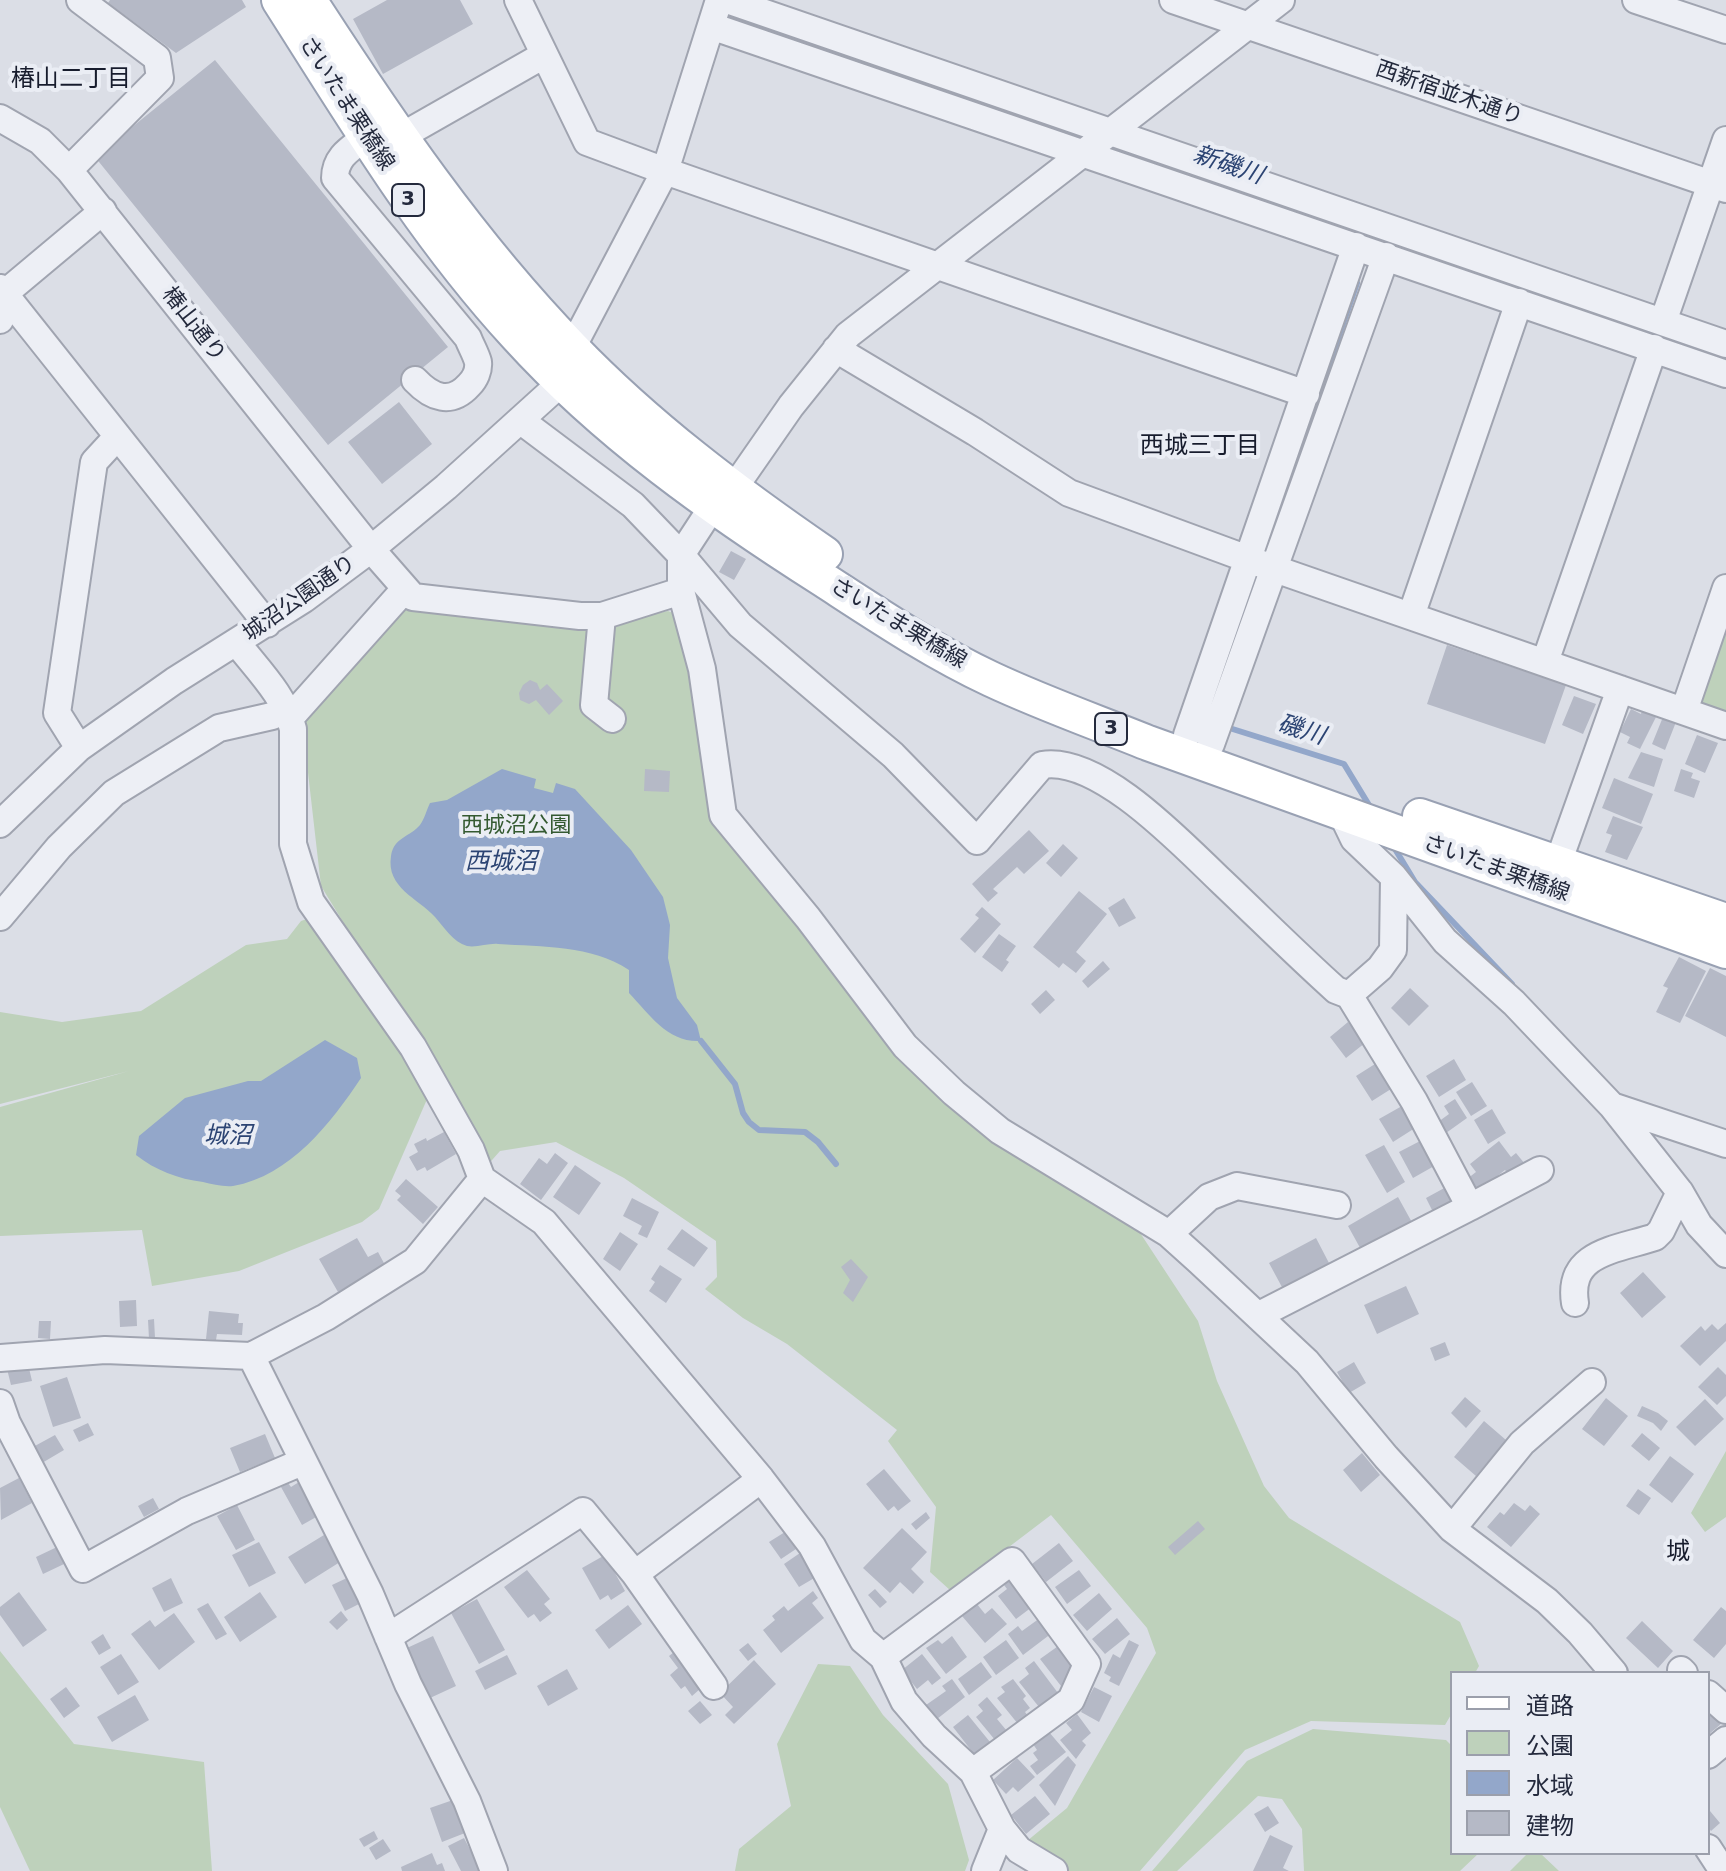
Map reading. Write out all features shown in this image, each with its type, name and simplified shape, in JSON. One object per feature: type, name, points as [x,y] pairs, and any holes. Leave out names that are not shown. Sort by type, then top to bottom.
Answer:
[{"type":"main road","name":"さいたま栗橋線","points":[[279,0],[415,211],[453,260],[517,337],[616,430],[723,497],[800,537],[920,618],[1056,685],[1199,740],[1726,921]]},
{"type":"main road","name":"さいたま栗橋線","points":[[309,0],[400,137],[470,231],[572,348],[723,497],[862,605],[989,678],[1148,743],[1726,951]]},
{"type":"street","points":[[69,170],[160,78],[157,58],[80,0]]},
{"type":"street","points":[[518,0],[587,142],[1306,394]]},
{"type":"street","points":[[562,382],[572,348],[665,171],[719,0]]},
{"type":"street","points":[[727,0],[1726,344]]},
{"type":"street","name":"西新宿並木通り","points":[[1173,0],[1718,186]]},
{"type":"street","points":[[1281,0],[848,335],[791,406],[681,555],[681,591],[702,669],[723,815],[808,918],[905,1046],[1000,1131],[1169,1234],[1307,1362],[1386,1457],[1452,1529],[1547,1601],[1612,1671]]},
{"type":"street","points":[[1636,0],[1687,8],[1726,30]]},
{"type":"street","points":[[711,26],[1726,374]]},
{"type":"street","points":[[400,137],[544,55]]},
{"type":"street","name":"椿山通り","points":[[0,118],[40,141],[69,170],[405,589]]},
{"type":"street","points":[[366,137],[338,159],[335,178],[408,282],[468,338],[479,364],[475,379],[460,395],[449,398],[434,395],[415,380]]},
{"type":"street","points":[[1663,322],[1718,186],[1726,140]]},
{"type":"street","points":[[0,320],[2,290],[103,211]]},
{"type":"street","points":[[1199,740],[1249,560],[1356,246]]},
{"type":"street","points":[[1199,740],[1275,569],[1386,256]]},
{"type":"street","points":[[2,290],[267,624]]},
{"type":"street","points":[[1411,616],[1519,302]]},
{"type":"street","points":[[1545,662],[1654,348]]},
{"type":"street","points":[[836,349],[975,432],[1069,493],[1249,560],[1726,726]]},
{"type":"street","name":"城沼公園通り","points":[[0,824],[79,748],[142,703],[267,624],[371,549],[446,487],[562,382]]},
{"type":"street","points":[[520,420],[633,505],[681,555],[740,625],[893,755],[977,841],[1042,765],[1055,763],[1084,771],[1162,824],[1336,990],[1349,995],[1414,1101],[1470,1207]]},
{"type":"street","points":[[79,748],[57,713],[94,462],[117,437]]},
{"type":"street","points":[[1684,711],[1726,588]]},
{"type":"street","points":[[0,917],[59,847],[114,793],[219,728],[288,714],[405,589],[413,597],[425,600],[580,616],[602,616],[681,591]]},
{"type":"street","points":[[602,616],[594,705],[612,719]]},
{"type":"street","points":[[237,643],[288,714],[293,729],[293,844],[311,902],[413,1047],[468,1144],[482,1179],[544,1222],[761,1479],[812,1546],[863,1640],[883,1657],[904,1701],[934,1736],[973,1772],[1002,1829],[1019,1850],[1054,1871]]},
{"type":"street","points":[[1558,863],[1620,689]]},
{"type":"street","points":[[1341,812],[1354,839],[1394,877],[1445,941],[1514,1003],[1612,1106],[1680,1192],[1699,1225],[1726,1254]]},
{"type":"street","points":[[1349,995],[1380,968],[1393,950],[1394,877]]},
{"type":"street","points":[[1612,1106],[1726,1144]]},
{"type":"street","points":[[1259,1315],[1540,1170]]},
{"type":"street","points":[[0,1358],[105,1350],[251,1356],[326,1317],[415,1261],[482,1179]]},
{"type":"street","points":[[1169,1234],[1209,1197],[1237,1186],[1337,1205]]},
{"type":"street","points":[[1575,1303],[1573,1286],[1578,1270],[1587,1260],[1655,1237],[1680,1192]]},
{"type":"street","points":[[251,1356],[302,1462],[332,1513],[408,1684],[467,1801],[494,1871]]},
{"type":"street","points":[[1452,1529],[1522,1443],[1592,1382]]},
{"type":"street","points":[[0,1403],[7,1423],[83,1569],[187,1511],[302,1462]]},
{"type":"street","points":[[635,1574],[761,1479]]},
{"type":"street","points":[[388,1637],[583,1511],[635,1574],[714,1686]]},
{"type":"street","points":[[883,1657],[1012,1561],[1087,1664],[1071,1700],[973,1772]]},
{"type":"street","points":[[1710,1696],[1726,1710]]},
{"type":"street","points":[[1710,1753],[1726,1740]]},
{"type":"street","points":[[985,1871],[1002,1829]]},
{"type":"street","points":[[1710,1851],[1723,1871]]},
{"type":"green space","name":"西城沼公園","points":[[403,610],[583,630],[614,628],[668,611],[678,615],[714,819],[905,1057],[1129,1216],[1198,1321],[1217,1381],[1264,1486],[1289,1518],[1460,1622],[1479,1666],[1476,1671],[1450,1671],[1450,1716],[1445,1725],[1311,1721],[1245,1750],[1140,1871],[1064,1871],[1027,1841],[1067,1808],[1156,1653],[1147,1628],[1051,1515],[951,1591],[930,1572],[936,1507],[888,1441],[897,1430],[787,1344],[743,1318],[705,1289],[717,1277],[716,1241],[624,1178],[556,1142],[500,1151],[485,1168],[466,1123],[321,886],[303,729],[309,713]]},
{"type":"green space","points":[[1726,618],[1726,715],[1706,708],[1699,697]]},
{"type":"green space","points":[[316,916],[428,1097],[379,1209],[362,1222],[239,1271],[152,1286],[142,1230],[0,1236],[0,1107],[129,1071],[0,1104],[0,1012],[62,1022],[141,1011],[246,945],[287,939],[301,921]]},
{"type":"green space","points":[[1726,1451],[1726,1517],[1705,1532],[1691,1513]]},
{"type":"green space","points":[[0,1651],[74,1744],[204,1762],[212,1871],[30,1871],[0,1807]]},
{"type":"green space","points":[[818,1664],[850,1666],[883,1715],[948,1784],[969,1860],[965,1871],[735,1871],[739,1849],[791,1806],[777,1744]]},
{"type":"green space","points":[[1313,1729],[1446,1740],[1450,1744],[1450,1855],[1477,1855],[1460,1871],[1304,1871],[1302,1829],[1282,1799],[1258,1796],[1177,1871],[1152,1871],[1247,1761]]},
{"type":"green space","points":[[1526,1855],[1542,1855],[1559,1871],[1510,1871]]},
{"type":"water","name":"西城沼","points":[[502,769],[536,779],[534,788],[553,793],[556,783],[575,789],[631,850],[663,897],[670,925],[668,958],[677,998],[697,1025],[701,1041],[679,1037],[660,1026],[629,993],[629,970],[614,962],[583,952],[549,947],[467,946],[453,938],[428,910],[398,884],[391,867],[393,850],[399,841],[420,825],[430,803],[447,800]]},
{"type":"water","name":"城沼","points":[[325,1040],[357,1058],[361,1078],[307,1145],[273,1171],[254,1180],[221,1186],[176,1176],[136,1155],[139,1136],[185,1098],[248,1081],[261,1081]]},
{"type":"building","points":[[110,0],[242,0],[246,7],[176,53],[108,3]]},
{"type":"building","points":[[387,0],[460,0],[473,24],[383,74],[353,19]]},
{"type":"building","points":[[215,60],[448,347],[328,445],[95,157]]},
{"type":"building","points":[[399,402],[432,444],[382,484],[348,442]]},
{"type":"building","points":[[731,551],[746,559],[734,580],[719,572]]},
{"type":"building","points":[[1447,645],[1566,685],[1545,744],[1427,704]]},
{"type":"building","points":[[530,680],[537,683],[540,690],[547,684],[563,701],[549,715],[536,700],[529,704],[520,700],[523,685]]},
{"type":"building","points":[[1574,696],[1596,704],[1583,734],[1562,725]]},
{"type":"building","points":[[1631,709],[1641,714],[1642,710],[1656,717],[1640,749],[1627,743],[1630,737],[1620,732]]},
{"type":"building","points":[[1663,717],[1676,722],[1665,750],[1652,744]]},
{"type":"building","points":[[1697,735],[1718,743],[1705,773],[1685,764]]},
{"type":"building","points":[[1641,752],[1663,759],[1654,787],[1628,778]]},
{"type":"building","points":[[645,769],[670,771],[669,792],[644,791]]},
{"type":"building","points":[[1681,769],[1693,773],[1691,778],[1700,781],[1694,798],[1674,791]]},
{"type":"building","points":[[1614,778],[1653,794],[1641,824],[1602,808]]},
{"type":"building","points":[[1613,816],[1643,827],[1627,860],[1605,852],[1612,835],[1606,833]]},
{"type":"building","points":[[1029,830],[1049,851],[1024,874],[1017,867],[993,889],[998,893],[988,902],[972,884]]},
{"type":"building","points":[[1063,844],[1078,858],[1061,877],[1046,863]]},
{"type":"building","points":[[1079,891],[1107,914],[1076,952],[1086,961],[1076,973],[1063,963],[1059,968],[1033,947]]},
{"type":"building","points":[[1124,898],[1136,918],[1119,927],[1108,908]]},
{"type":"building","points":[[982,907],[1001,924],[975,953],[960,939],[979,918],[975,915]]},
{"type":"building","points":[[999,934],[1016,946],[1002,972],[982,957]]},
{"type":"building","points":[[1679,957],[1706,971],[1680,1023],[1656,1012],[1668,988],[1663,986]]},
{"type":"building","points":[[1103,961],[1110,969],[1088,988],[1082,981]]},
{"type":"building","points":[[1710,968],[1726,976],[1726,1037],[1685,1016]]},
{"type":"building","points":[[1410,988],[1429,1006],[1409,1026],[1391,1008]]},
{"type":"building","points":[[1046,990],[1055,1000],[1040,1014],[1031,1004]]},
{"type":"building","points":[[1348,1022],[1365,1043],[1346,1058],[1330,1037]]},
{"type":"building","points":[[1454,1059],[1466,1080],[1439,1097],[1426,1076]]},
{"type":"building","points":[[1375,1064],[1391,1089],[1372,1101],[1356,1076]]},
{"type":"building","points":[[1472,1082],[1487,1106],[1471,1116],[1456,1092]]},
{"type":"building","points":[[1455,1099],[1467,1118],[1446,1133],[1438,1122],[1449,1114],[1444,1106]]},
{"type":"building","points":[[1402,1106],[1415,1128],[1393,1142],[1379,1119]]},
{"type":"building","points":[[1492,1109],[1506,1133],[1488,1144],[1474,1120]]},
{"type":"building","points":[[444,1132],[456,1154],[427,1171],[425,1167],[417,1171],[409,1157],[418,1152],[414,1144]]},
{"type":"building","points":[[1422,1140],[1436,1165],[1413,1178],[1399,1152]]},
{"type":"building","points":[[1499,1141],[1511,1157],[1516,1153],[1525,1164],[1509,1175],[1505,1170],[1477,1192],[1467,1179],[1476,1172],[1470,1164]]},
{"type":"building","points":[[1384,1145],[1405,1182],[1387,1193],[1365,1155]]},
{"type":"building","points":[[555,1153],[568,1163],[541,1200],[520,1184],[539,1158],[547,1164]]},
{"type":"building","points":[[575,1165],[601,1183],[579,1215],[553,1197]]},
{"type":"building","points":[[406,1179],[438,1207],[423,1224],[397,1200],[401,1196],[395,1191]]},
{"type":"building","points":[[1448,1186],[1457,1205],[1435,1216],[1426,1198]]},
{"type":"building","points":[[1398,1197],[1414,1226],[1364,1255],[1348,1226]]},
{"type":"building","points":[[632,1198],[659,1212],[647,1238],[638,1234],[642,1226],[623,1216]]},
{"type":"building","points":[[682,1229],[708,1248],[694,1267],[667,1249]]},
{"type":"building","points":[[620,1232],[638,1244],[620,1271],[603,1259]]},
{"type":"building","points":[[357,1238],[368,1257],[378,1252],[385,1265],[338,1292],[319,1259]]},
{"type":"building","points":[[1316,1238],[1329,1263],[1283,1289],[1269,1263]]},
{"type":"building","points":[[851,1259],[868,1277],[853,1302],[843,1293],[850,1280],[841,1267]]},
{"type":"building","points":[[660,1265],[682,1279],[666,1303],[649,1291],[655,1282],[651,1279]]},
{"type":"building","points":[[1643,1272],[1666,1297],[1642,1318],[1620,1293]]},
{"type":"building","points":[[1406,1286],[1419,1314],[1377,1334],[1364,1305]]},
{"type":"building","points":[[136,1300],[137,1326],[120,1327],[119,1301]]},
{"type":"building","points":[[209,1311],[239,1314],[238,1323],[243,1323],[242,1335],[217,1334],[216,1340],[206,1339]]},
{"type":"building","points":[[154,1319],[155,1338],[149,1339],[148,1320]]},
{"type":"building","points":[[39,1321],[51,1321],[50,1339],[38,1338]]},
{"type":"building","points":[[1726,1323],[1726,1341],[1700,1366],[1680,1346],[1701,1326],[1705,1331],[1712,1324],[1718,1330]]},
{"type":"building","points":[[1445,1342],[1450,1355],[1435,1361],[1430,1348]]},
{"type":"building","points":[[1354,1362],[1366,1383],[1349,1393],[1337,1372]]},
{"type":"building","points":[[28,1364],[32,1381],[11,1385],[7,1369]]},
{"type":"building","points":[[1718,1367],[1726,1375],[1726,1396],[1717,1405],[1698,1387]]},
{"type":"building","points":[[67,1377],[81,1418],[53,1427],[40,1386]]},
{"type":"building","points":[[1465,1397],[1481,1411],[1466,1428],[1451,1413]]},
{"type":"building","points":[[1606,1398],[1628,1416],[1604,1446],[1582,1429]]},
{"type":"building","points":[[1705,1399],[1724,1419],[1695,1446],[1676,1427]]},
{"type":"building","points":[[1642,1406],[1668,1421],[1661,1431],[1653,1423],[1637,1416]]},
{"type":"building","points":[[1484,1421],[1506,1440],[1476,1476],[1454,1457]]},
{"type":"building","points":[[88,1423],[94,1435],[79,1442],[73,1430]]},
{"type":"building","points":[[1642,1433],[1660,1448],[1649,1461],[1631,1446]]},
{"type":"building","points":[[265,1434],[275,1458],[240,1472],[230,1448]]},
{"type":"building","points":[[55,1435],[64,1450],[42,1463],[33,1447]]},
{"type":"building","points":[[1362,1453],[1380,1475],[1361,1492],[1343,1470]]},
{"type":"building","points":[[1670,1456],[1694,1474],[1672,1503],[1649,1485]]},
{"type":"building","points":[[884,1469],[911,1501],[898,1511],[894,1506],[888,1511],[866,1484]]},
{"type":"building","points":[[19,1478],[32,1503],[1,1520],[0,1488]]},
{"type":"building","points":[[299,1482],[318,1516],[302,1525],[281,1487],[288,1483],[291,1487]]},
{"type":"building","points":[[1638,1489],[1651,1498],[1639,1515],[1626,1506]]},
{"type":"building","points":[[153,1498],[159,1509],[144,1517],[138,1506]]},
{"type":"building","points":[[1514,1503],[1525,1511],[1530,1505],[1540,1514],[1511,1547],[1487,1527],[1500,1512],[1504,1515]]},
{"type":"building","points":[[237,1505],[255,1540],[236,1550],[217,1516]]},
{"type":"building","points":[[926,1512],[930,1518],[916,1530],[911,1524]]},
{"type":"building","points":[[1198,1521],[1205,1529],[1175,1555],[1168,1547]]},
{"type":"building","points":[[902,1528],[927,1552],[911,1569],[924,1582],[913,1594],[900,1582],[890,1593],[863,1568]]},
{"type":"building","points":[[785,1532],[796,1549],[781,1559],[769,1542]]},
{"type":"building","points":[[324,1535],[340,1562],[305,1584],[288,1557]]},
{"type":"building","points":[[259,1542],[276,1573],[249,1587],[232,1555]]},
{"type":"building","points":[[1059,1543],[1073,1561],[1046,1582],[1032,1564]]},
{"type":"building","points":[[57,1547],[64,1564],[43,1574],[36,1557]]},
{"type":"building","points":[[800,1553],[816,1577],[799,1587],[784,1564]]},
{"type":"building","points":[[605,1555],[625,1591],[611,1600],[608,1595],[600,1600],[582,1568]]},
{"type":"building","points":[[527,1570],[550,1599],[544,1604],[552,1613],[540,1622],[534,1614],[528,1618],[504,1587]]},
{"type":"building","points":[[1079,1570],[1091,1586],[1067,1604],[1055,1587]]},
{"type":"building","points":[[349,1577],[361,1603],[345,1611],[332,1585]]},
{"type":"building","points":[[171,1578],[183,1603],[164,1612],[152,1588]]},
{"type":"building","points":[[1011,1579],[1032,1607],[1016,1619],[998,1596],[1007,1589],[1004,1585]]},
{"type":"building","points":[[875,1589],[887,1602],[880,1608],[868,1595]]},
{"type":"building","points":[[813,1591],[818,1598],[812,1603],[824,1618],[781,1653],[763,1630],[775,1620],[772,1616],[784,1606],[788,1611]]},
{"type":"building","points":[[19,1592],[47,1630],[23,1647],[0,1615],[0,1607]]},
{"type":"building","points":[[260,1592],[277,1617],[240,1642],[224,1617]]},
{"type":"building","points":[[1099,1593],[1112,1609],[1087,1631],[1073,1615]]},
{"type":"building","points":[[477,1599],[505,1650],[479,1664],[451,1613]]},
{"type":"building","points":[[208,1603],[227,1634],[216,1640],[197,1609]]},
{"type":"building","points":[[977,1604],[985,1614],[992,1608],[1007,1624],[985,1643],[962,1616]]},
{"type":"building","points":[[628,1605],[642,1624],[609,1649],[595,1630]]},
{"type":"building","points":[[1721,1607],[1726,1611],[1726,1644],[1714,1658],[1693,1640]]},
{"type":"building","points":[[341,1611],[348,1620],[337,1630],[329,1622]]},
{"type":"building","points":[[174,1613],[195,1642],[159,1670],[131,1634],[150,1620],[155,1627]]},
{"type":"building","points":[[1040,1618],[1052,1633],[1023,1655],[1008,1634],[1018,1626],[1022,1631]]},
{"type":"building","points":[[1117,1618],[1130,1634],[1105,1654],[1092,1639]]},
{"type":"building","points":[[1642,1621],[1673,1651],[1658,1668],[1626,1638]]},
{"type":"building","points":[[103,1634],[111,1648],[99,1655],[91,1642]]},
{"type":"building","points":[[433,1636],[456,1686],[430,1698],[407,1648]]},
{"type":"building","points":[[952,1636],[967,1657],[946,1674],[926,1648],[938,1640],[942,1644]]},
{"type":"building","points":[[1006,1640],[1019,1658],[996,1675],[983,1657]]},
{"type":"building","points":[[1129,1640],[1139,1645],[1119,1686],[1109,1681],[1111,1677],[1104,1673],[1113,1654],[1120,1658]]},
{"type":"building","points":[[748,1643],[757,1654],[748,1661],[739,1650]]},
{"type":"building","points":[[1061,1644],[1078,1665],[1061,1686],[1040,1659]]},
{"type":"building","points":[[678,1649],[699,1677],[694,1681],[700,1689],[692,1696],[685,1686],[681,1689],[670,1675],[678,1668],[669,1656]]},
{"type":"building","points":[[121,1654],[139,1682],[118,1695],[100,1667]]},
{"type":"building","points":[[922,1654],[941,1678],[932,1685],[928,1680],[917,1689],[902,1670]]},
{"type":"building","points":[[507,1655],[517,1674],[485,1690],[475,1671]]},
{"type":"building","points":[[754,1660],[776,1684],[734,1724],[725,1715],[733,1707],[720,1693]]},
{"type":"building","points":[[1034,1661],[1058,1693],[1039,1707],[1019,1682],[1029,1674],[1025,1668]]},
{"type":"building","points":[[981,1662],[992,1677],[969,1695],[958,1679]]},
{"type":"building","points":[[567,1669],[578,1689],[548,1706],[537,1686]]},
{"type":"building","points":[[952,1679],[965,1697],[937,1719],[926,1705],[946,1691],[942,1686]]},
{"type":"building","points":[[1013,1679],[1026,1696],[1023,1699],[1030,1708],[1025,1712],[1028,1716],[1018,1724],[997,1698],[1005,1692],[1001,1687]]},
{"type":"building","points":[[66,1687],[80,1706],[64,1718],[50,1699]]},
{"type":"building","points":[[1094,1687],[1112,1696],[1099,1722],[1081,1712]]},
{"type":"building","points":[[135,1695],[149,1720],[112,1742],[97,1717]]},
{"type":"building","points":[[987,1697],[1002,1715],[997,1719],[1007,1731],[995,1740],[976,1717],[983,1711],[978,1705]]},
{"type":"building","points":[[700,1701],[712,1715],[700,1724],[688,1711]]},
{"type":"building","points":[[1710,1708],[1722,1723],[1710,1733]]},
{"type":"building","points":[[1077,1714],[1091,1733],[1082,1741],[1086,1745],[1076,1759],[1060,1740],[1072,1730],[1066,1723]]},
{"type":"building","points":[[968,1715],[990,1742],[974,1754],[953,1727]]},
{"type":"building","points":[[1049,1732],[1066,1752],[1037,1775],[1030,1766],[1038,1760],[1033,1753],[1037,1750],[1033,1744]]},
{"type":"building","points":[[1068,1756],[1076,1765],[1055,1806],[1039,1785]]},
{"type":"building","points":[[1017,1758],[1035,1777],[1018,1792],[1013,1787],[1006,1794],[993,1780]]},
{"type":"building","points":[[1035,1796],[1050,1814],[1026,1834],[1011,1815]]},
{"type":"building","points":[[453,1800],[465,1833],[442,1842],[430,1808]]},
{"type":"building","points":[[1268,1806],[1279,1823],[1265,1832],[1254,1814]]},
{"type":"building","points":[[1710,1811],[1720,1823],[1710,1830]]},
{"type":"building","points":[[374,1831],[378,1839],[364,1847],[359,1839]]},
{"type":"building","points":[[1270,1835],[1293,1846],[1283,1868],[1289,1871],[1253,1871]]},
{"type":"building","points":[[464,1838],[481,1871],[461,1871],[448,1846]]},
{"type":"building","points":[[383,1839],[391,1851],[376,1860],[369,1848]]},
{"type":"building","points":[[432,1853],[437,1865],[442,1863],[445,1871],[402,1871],[401,1867]]},
{"type":"waterway","name":"新磯川","points":[[1132,153],[1545,295]]},
{"type":"waterway","name":"磯川","points":[[1263,556],[1357,283]]},
{"type":"waterway","name":"磯川","points":[[1223,726],[1344,764],[1372,810]]},
{"type":"waterway","name":"磯川","points":[[1392,844],[1415,882],[1512,984]]},
{"type":"waterway","points":[[701,1041],[735,1084],[743,1113],[749,1122],[759,1130],[805,1132],[836,1164]]},
{"type":"district","name":"椿山二丁目","points":[[71,80]]},
{"type":"district","name":"西城三丁目","points":[[1200,447]]},
{"type":"district","name":"城","points":[[1678,1553]]}]
